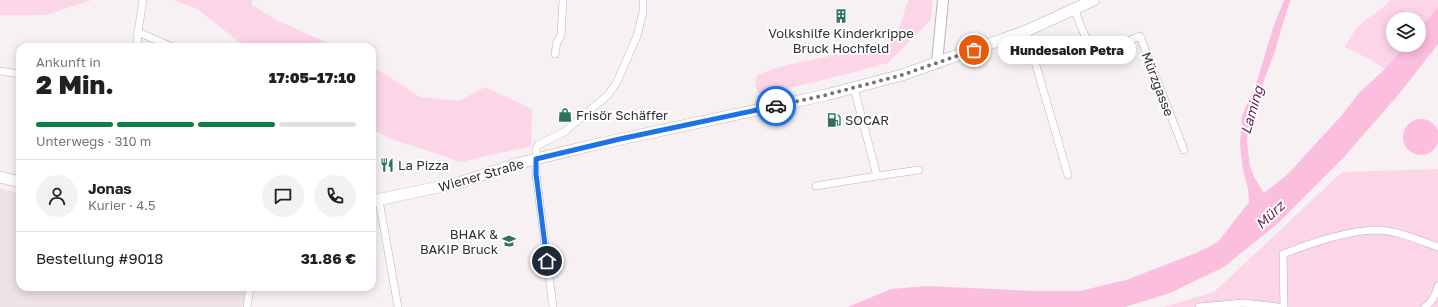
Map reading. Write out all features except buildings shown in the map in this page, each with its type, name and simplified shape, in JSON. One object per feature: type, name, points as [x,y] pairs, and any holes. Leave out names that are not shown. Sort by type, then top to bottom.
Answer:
[{"type":"main road","points":[[937,63],[943,0]]},
{"type":"main road","name":"Wiener Straße","points":[[376,201],[458,183],[536,159],[826,95],[902,75],[1026,31],[1075,10],[1094,0]]},
{"type":"main road","points":[[0,177],[16,181]]},
{"type":"street","points":[[137,43],[143,0]]},
{"type":"street","points":[[555,54],[557,42],[561,36],[563,0]]},
{"type":"street","points":[[553,307],[536,174],[538,145],[564,132],[608,95],[617,82],[638,36],[643,12],[643,0]]},
{"type":"street","name":"Mürzgasse","points":[[1075,10],[1087,39],[1093,48],[1108,48],[1140,36],[1184,150]]},
{"type":"street","points":[[1026,31],[1068,175]]},
{"type":"street","points":[[138,32],[163,43]]},
{"type":"street","points":[[0,71],[16,73]]},
{"type":"street","points":[[854,88],[877,176]]},
{"type":"street","points":[[816,186],[919,170]]},
{"type":"street","points":[[376,201],[398,307]]},
{"type":"street","points":[[1284,307],[1282,254],[1312,242],[1353,233],[1376,230],[1393,232],[1438,247]]},
{"type":"street","points":[[1425,307],[1432,300],[1438,286]]},
{"type":"street","points":[[247,307],[249,291]]},
{"type":"street","points":[[1199,307],[1244,303],[1278,307]]},
{"type":"shaded area","points":[[0,0],[92,0],[45,15],[0,15]]},
{"type":"shaded area","points":[[173,0],[252,0],[252,5],[276,20],[328,43],[241,43],[197,9]]},
{"type":"shaded area","points":[[909,0],[933,0],[931,20],[888,63],[812,83],[759,93],[757,91],[755,84],[757,75],[782,67],[825,57],[862,51],[888,41],[897,32]]},
{"type":"shaded area","points":[[1390,0],[1438,0],[1438,7],[1426,22],[1426,12],[1386,12],[1386,52],[1400,52],[1385,69],[1345,47],[1356,29]]},
{"type":"shaded area","points":[[376,69],[420,97],[459,101],[485,87],[532,109],[531,146],[461,162],[388,138],[376,131]]},
{"type":"shaded area","points":[[1438,169],[1438,307],[1163,307],[1214,292],[1342,172]]},
{"type":"shaded area","points":[[0,188],[16,193],[16,291],[246,291],[243,307],[0,307]]},
{"type":"water","points":[[1284,0],[1291,0],[1275,51],[1249,120],[1247,142],[1250,166],[1254,177],[1264,193],[1287,175],[1342,115],[1359,93],[1385,69],[1400,52],[1426,52],[1426,22],[1438,7],[1438,44],[1399,94],[1344,157],[1276,225],[1224,267],[1170,293],[1125,307],[848,307],[891,289],[926,286],[1034,291],[1080,291],[1126,280],[1196,253],[1218,242],[1249,202],[1240,144],[1242,116],[1257,81],[1273,28]]},
{"type":"water","points":[[1425,119],[1434,124],[1438,130],[1438,144],[1434,150],[1425,155],[1417,155],[1408,150],[1404,144],[1403,133],[1408,124],[1414,120]]},
{"type":"way so far","points":[[776,106],[826,95],[902,75],[974,50]]},
{"type":"place","name":"Volkshilfe Kinderkrippe Bruck Hochfeld","points":[[841,16]]},
{"type":"place","name":"Hundesalon Petra","points":[[974,50]]},
{"type":"place","name":"Frisör Schäffer","points":[[565,115]]},
{"type":"place","name":"SOCAR","points":[[834,120]]},
{"type":"place","name":"La Pizza","points":[[387,165]]},
{"type":"place","name":"BHAK & BAKIP Bruck","points":[[509,241]]},
{"type":"route","points":[[547,261],[536,174],[536,159],[620,139],[776,106]]},
{"type":"water label","name":"Laming","points":[[1252,110]]},
{"type":"water label","name":"Mürz","points":[[1270,215]]}]
